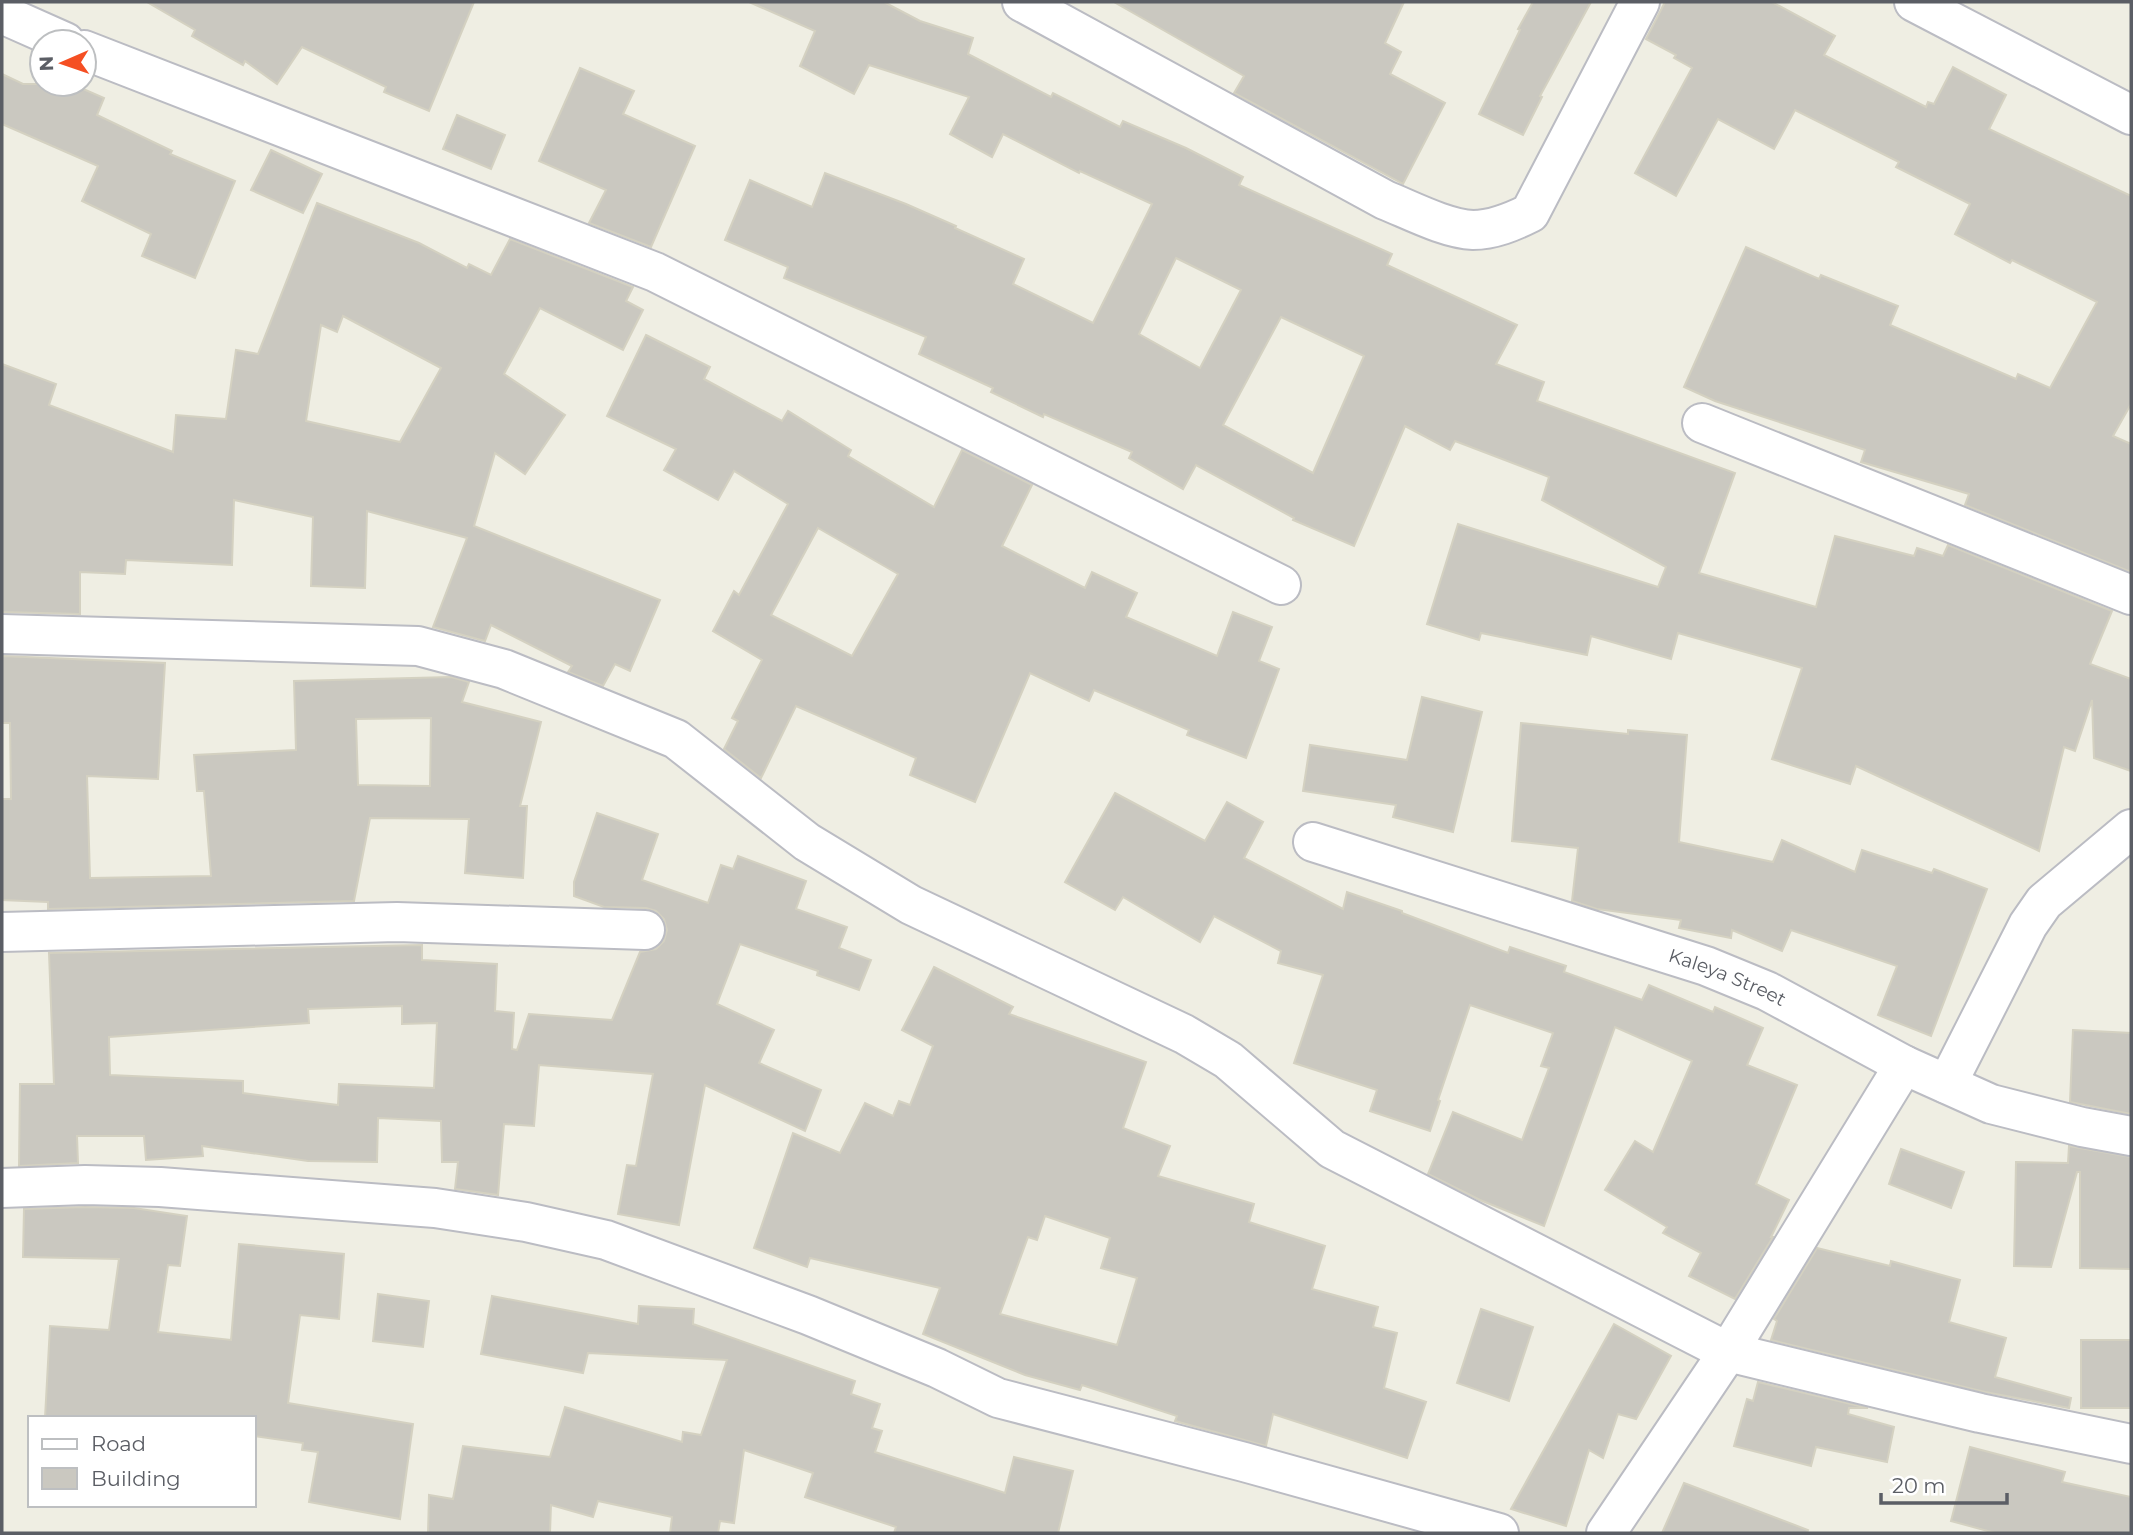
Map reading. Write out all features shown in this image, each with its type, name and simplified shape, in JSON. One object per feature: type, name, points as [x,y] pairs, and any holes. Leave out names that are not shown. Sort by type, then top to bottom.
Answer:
[{"type":"street","points":[[1022,2],[1385,200],[1436,221],[1472,230],[1506,225],[1530,213],[1640,2]]},
{"type":"street","points":[[1914,2],[2131,115]]},
{"type":"street","points":[[2,15],[32,28]]},
{"type":"street","points":[[98,55],[654,272],[1281,585]]},
{"type":"street","points":[[1702,423],[2131,595]]},
{"type":"street","points":[[2,634],[418,646],[504,669],[676,739],[807,842],[911,905],[1184,1034],[1228,1059],[1332,1149],[1728,1352],[1980,1413],[2131,1444]]},
{"type":"street","points":[[1947,1084],[2028,925],[2044,902],[2131,829]]},
{"type":"street","name":"Kaleya Street","points":[[1313,842],[1706,966],[1768,990],[1904,1065],[1991,1104],[2082,1127],[2131,1136]]},
{"type":"street","points":[[2,932],[397,922],[645,930]]},
{"type":"street","points":[[1606,1533],[1728,1352],[1904,1065]]},
{"type":"street","points":[[2,1188],[85,1185],[160,1187],[435,1209],[526,1222],[606,1240],[795,1310],[937,1368],[998,1398],[1244,1462],[1499,1533]]},
{"type":"building","points":[[147,2],[474,2],[429,111],[384,92],[386,87],[302,47],[277,84],[245,61],[243,65],[192,36],[195,30]]},
{"type":"building","points":[[749,2],[884,2],[920,21],[973,38],[968,54],[1051,97],[1053,93],[1120,127],[1123,121],[1186,148],[1243,177],[1239,185],[1392,254],[1387,265],[1517,325],[1496,364],[1544,382],[1537,401],[1735,473],[1699,573],[1816,607],[1835,536],[1914,556],[1917,548],[1943,556],[1948,545],[2112,611],[2090,664],[2131,679],[2131,771],[2094,758],[2092,700],[2075,751],[2064,747],[2039,851],[1856,766],[1850,784],[1772,759],[1802,668],[1678,633],[1671,659],[1591,636],[1587,655],[1481,633],[1479,640],[1427,624],[1458,524],[1658,587],[1666,567],[1542,500],[1549,477],[1455,441],[1450,450],[1405,426],[1354,546],[1293,520],[1294,518],[1196,465],[1183,489],[1129,458],[1132,452],[1044,414],[1043,417],[991,392],[993,388],[919,354],[926,337],[784,278],[788,267],[725,240],[750,180],[812,207],[825,173],[906,204],[1024,259],[1013,284],[1093,323],[1152,204],[1080,171],[1079,173],[1003,134],[992,157],[950,134],[969,97],[869,65],[854,94],[800,66],[815,31]],"holes":[[[1176,258],[1241,290],[1200,368],[1139,334]],[[1281,317],[1364,356],[1313,473],[1223,425]]]},
{"type":"building","points":[[1114,2],[1404,2],[1385,43],[1401,52],[1390,74],[1445,103],[1403,184],[1234,93],[1244,76]]},
{"type":"building","points":[[1533,2],[1591,2],[1540,96],[1542,97],[1523,135],[1479,114]]},
{"type":"building","points":[[1665,2],[1772,2],[1835,36],[1824,55],[1926,107],[1928,102],[1934,104],[1953,67],[2006,95],[1989,129],[2131,196],[2131,404],[2113,436],[2131,444],[2131,572],[1965,505],[1969,494],[1861,462],[1865,450],[1715,401],[1684,387],[1746,247],[1819,279],[1821,275],[1898,306],[1890,325],[2016,379],[2018,374],[2050,388],[2097,302],[2012,260],[2010,263],[1955,234],[1970,204],[1896,167],[1899,162],[1795,110],[1774,149],[1718,119],[1676,196],[1635,173],[1692,68],[1674,58],[1676,55],[1646,39]]},
{"type":"building","points":[[580,68],[634,91],[623,114],[695,146],[651,247],[589,223],[606,190],[539,161]]},
{"type":"building","points":[[2,74],[28,84],[28,98],[98,98],[98,95],[104,98],[97,115],[172,151],[170,154],[235,181],[195,278],[142,256],[151,234],[82,201],[98,166],[2,124]]},
{"type":"building","points":[[457,115],[505,135],[491,169],[443,149]]},
{"type":"building","points":[[271,150],[322,174],[303,213],[251,190]]},
{"type":"building","points":[[317,203],[419,243],[467,268],[469,264],[491,275],[510,239],[633,287],[626,301],[643,310],[623,350],[540,308],[504,374],[565,415],[525,474],[495,453],[474,526],[660,600],[630,671],[615,664],[603,686],[568,672],[572,666],[491,625],[485,641],[433,627],[467,538],[367,511],[365,588],[311,586],[313,517],[234,500],[232,565],[126,560],[125,574],[80,572],[80,614],[2,612],[2,364],[56,384],[49,405],[173,452],[176,415],[226,419],[236,350],[258,354]],"holes":[[[343,316],[441,368],[400,442],[306,421],[321,325],[337,332]]]},
{"type":"building","points":[[646,335],[710,367],[704,379],[782,421],[788,411],[851,450],[848,456],[934,507],[962,450],[1032,485],[1002,546],[1085,588],[1092,572],[1137,593],[1126,617],[1217,656],[1233,612],[1272,627],[1259,661],[1279,669],[1246,758],[1187,735],[1189,730],[1094,690],[1089,701],[1030,673],[975,802],[910,775],[916,758],[796,706],[761,778],[724,749],[738,721],[732,718],[762,660],[713,631],[734,591],[739,595],[788,504],[734,471],[718,500],[664,470],[676,449],[607,416]],"holes":[[[818,528],[898,574],[852,656],[771,615]]]},
{"type":"building","points":[[2,656],[165,663],[158,779],[87,776],[90,878],[211,876],[204,791],[197,791],[194,755],[296,750],[294,681],[451,677],[469,682],[462,702],[541,722],[520,806],[527,806],[523,878],[465,873],[469,819],[370,818],[354,901],[48,909],[48,902],[2,900],[2,799],[11,799],[10,723],[2,723]],"holes":[[[431,718],[430,786],[358,785],[356,719]]]},
{"type":"building","points":[[1422,697],[1482,712],[1453,832],[1393,817],[1396,805],[1303,791],[1310,745],[1407,760]]},
{"type":"building","points":[[1521,723],[1628,734],[1628,730],[1687,735],[1679,842],[1773,862],[1782,840],[1855,872],[1862,850],[1932,873],[1934,869],[1987,889],[1931,1036],[1878,1015],[1897,966],[1791,930],[1782,951],[1732,930],[1731,938],[1679,928],[1681,920],[1597,909],[1572,901],[1578,848],[1512,841]]},
{"type":"building","points":[[1115,793],[1205,841],[1227,802],[1263,822],[1244,858],[1343,909],[1347,892],[1508,953],[1510,947],[1566,966],[1564,972],[1642,1000],[1649,985],[1713,1012],[1715,1007],[1763,1028],[1747,1065],[1797,1085],[1756,1184],[1789,1200],[1773,1237],[1735,1299],[1689,1276],[1701,1253],[1663,1233],[1667,1227],[1605,1190],[1635,1141],[1653,1152],[1692,1061],[1615,1027],[1544,1226],[1480,1200],[1428,1174],[1453,1112],[1522,1140],[1549,1068],[1541,1066],[1553,1033],[1470,1005],[1430,1131],[1370,1111],[1377,1090],[1294,1063],[1323,975],[1278,963],[1281,951],[1214,916],[1200,942],[1123,897],[1115,910],[1065,882]]},
{"type":"building","points":[[597,813],[658,834],[642,880],[708,903],[721,865],[733,869],[738,856],[806,881],[796,909],[847,927],[839,948],[871,960],[859,990],[817,975],[818,971],[740,944],[717,1004],[774,1030],[759,1063],[821,1090],[805,1131],[705,1085],[679,1225],[618,1214],[627,1165],[636,1166],[653,1074],[539,1065],[534,1126],[504,1124],[498,1195],[455,1189],[458,1162],[442,1162],[441,1121],[378,1118],[377,1162],[308,1161],[202,1146],[203,1156],[146,1160],[144,1136],[77,1136],[78,1163],[19,1166],[20,1084],[54,1084],[49,953],[422,945],[422,960],[497,964],[495,1011],[514,1013],[512,1049],[517,1050],[529,1014],[612,1020],[640,952],[656,949],[664,941],[667,930],[664,919],[656,911],[646,908],[604,907],[574,896],[574,882]],"holes":[[[402,1006],[402,1024],[437,1023],[434,1088],[339,1084],[338,1105],[243,1093],[243,1081],[110,1075],[109,1037],[309,1023],[308,1009]]]},
{"type":"building","points":[[934,967],[1013,1007],[1009,1014],[1146,1062],[1123,1128],[1170,1146],[1158,1176],[1254,1204],[1249,1222],[1325,1246],[1312,1289],[1378,1307],[1373,1327],[1397,1333],[1384,1388],[1426,1402],[1407,1458],[1273,1414],[1266,1446],[1175,1421],[1177,1416],[1082,1385],[1080,1390],[1025,1375],[923,1334],[940,1288],[810,1258],[807,1267],[754,1248],[793,1133],[840,1153],[865,1103],[893,1116],[899,1101],[910,1105],[933,1046],[902,1030]],"holes":[[[1045,1216],[1110,1238],[1101,1268],[1137,1278],[1117,1345],[1000,1314],[1028,1237],[1037,1240]]]},
{"type":"building","points":[[2073,1030],[2131,1033],[2131,1114],[2070,1102]]},
{"type":"building","points":[[2069,1146],[2131,1157],[2131,1269],[2080,1268],[2080,1172],[2077,1172],[2051,1267],[2014,1266],[2016,1162],[2068,1163]]},
{"type":"building","points":[[1901,1149],[1964,1172],[1951,1208],[1889,1184]]},
{"type":"building","points":[[134,1208],[187,1216],[180,1266],[168,1265],[158,1332],[231,1340],[239,1244],[344,1254],[339,1319],[300,1315],[288,1403],[413,1424],[400,1519],[309,1502],[318,1452],[302,1450],[303,1443],[256,1436],[256,1416],[45,1416],[50,1326],[109,1330],[119,1259],[23,1257],[24,1209]]},
{"type":"building","points":[[1817,1248],[1890,1266],[1891,1261],[1960,1280],[1949,1322],[2006,1338],[1995,1377],[2071,1398],[2069,1408],[1985,1392],[1771,1340],[1777,1321],[1774,1319]]},
{"type":"building","points":[[378,1294],[429,1301],[423,1347],[373,1341]]},
{"type":"building","points":[[492,1296],[638,1324],[639,1306],[694,1309],[693,1324],[855,1381],[851,1394],[880,1404],[872,1428],[882,1431],[875,1452],[1005,1493],[1014,1457],[1073,1471],[1058,1533],[894,1533],[896,1527],[805,1497],[813,1473],[744,1450],[734,1523],[720,1521],[718,1533],[670,1533],[672,1517],[598,1501],[593,1517],[551,1505],[550,1533],[428,1533],[429,1495],[453,1499],[463,1446],[550,1457],[565,1407],[682,1442],[683,1432],[701,1435],[727,1360],[588,1353],[583,1373],[481,1354]]},
{"type":"building","points":[[1481,1309],[1533,1327],[1509,1401],[1457,1383]]},
{"type":"building","points":[[1614,1324],[1671,1356],[1636,1419],[1618,1414],[1603,1458],[1589,1450],[1566,1526],[1511,1509]]},
{"type":"building","points":[[2081,1340],[2131,1340],[2131,1408],[2081,1408]]},
{"type":"building","points":[[1758,1382],[1868,1408],[1849,1408],[1848,1414],[1894,1427],[1887,1462],[1816,1447],[1811,1466],[1734,1446],[1747,1399],[1753,1401]]},
{"type":"building","points":[[1970,1447],[2065,1472],[2062,1482],[2131,1497],[2131,1533],[1995,1533],[1951,1521]]},
{"type":"building","points":[[1684,1483],[1808,1530],[1807,1533],[1662,1533]]}]
